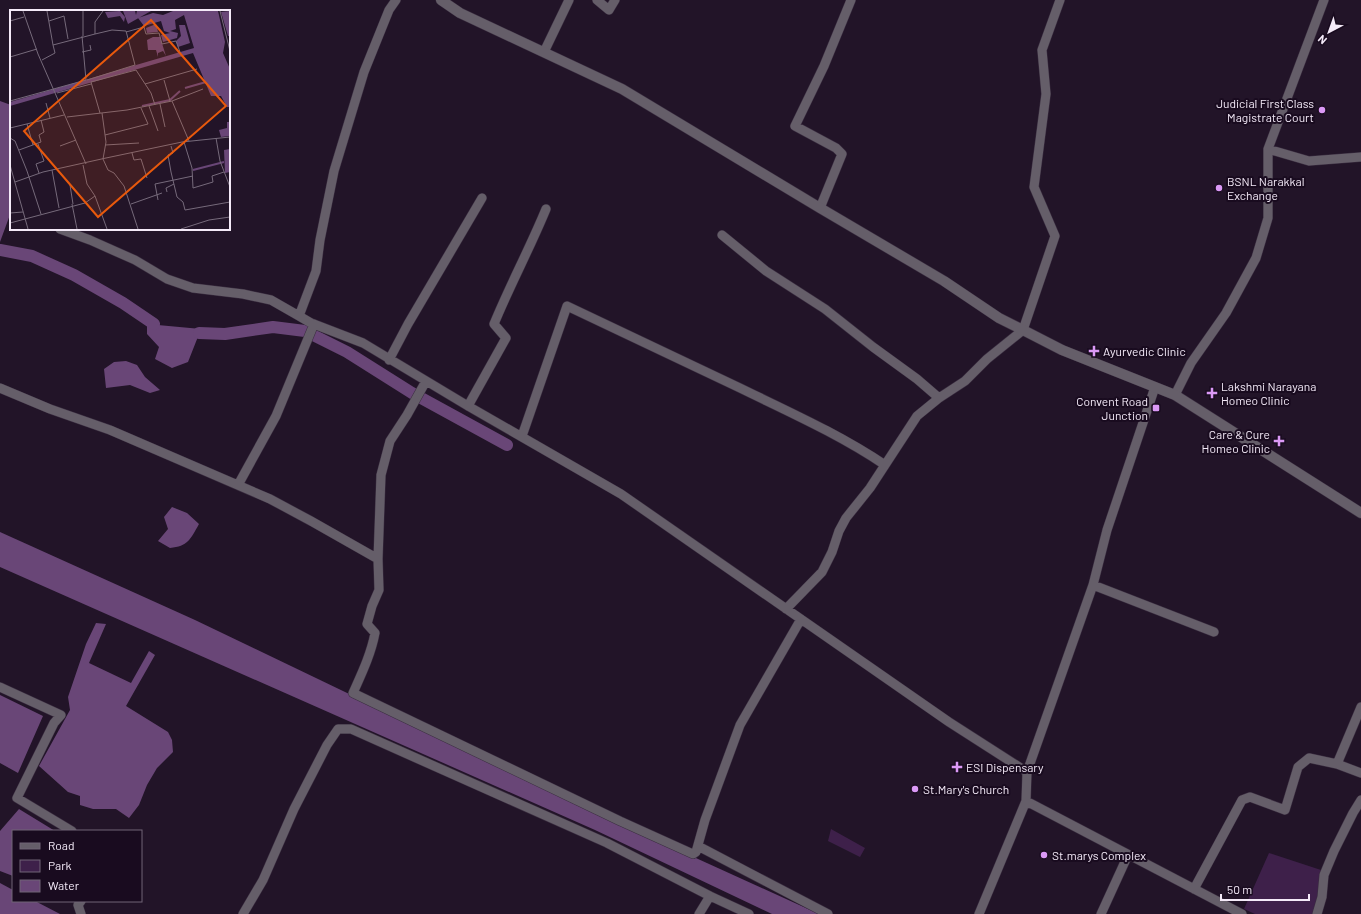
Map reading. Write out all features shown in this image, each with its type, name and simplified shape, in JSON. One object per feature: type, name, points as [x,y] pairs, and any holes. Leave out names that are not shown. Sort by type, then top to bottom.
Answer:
[{"type":"street","points":[[299,316],[316,271],[320,240],[334,171],[364,72],[389,10],[396,0]]},
{"type":"street","points":[[442,0],[460,13],[622,89],[944,281],[999,318],[1062,350],[1174,395],[1361,513]]},
{"type":"street","points":[[544,52],[568,0]]},
{"type":"street","points":[[597,0],[609,10],[615,0]]},
{"type":"street","points":[[820,208],[842,154],[836,148],[795,126],[824,66],[851,0]]},
{"type":"street","points":[[786,609],[822,572],[846,518],[870,488],[917,416],[939,398],[965,381],[987,360],[1023,330],[1055,236],[1034,187],[1046,94],[1042,50],[1060,0]]},
{"type":"street","points":[[1174,395],[1191,363],[1226,313],[1256,258],[1268,218],[1268,149],[1324,0]]},
{"type":"street","points":[[1268,149],[1309,161],[1361,157]]},
{"type":"street","points":[[389,360],[408,324],[482,198]]},
{"type":"street","points":[[468,406],[506,338],[494,324],[504,299],[534,238],[546,208]]},
{"type":"street","points":[[63,230],[90,240],[135,260],[167,279],[193,288],[243,294],[271,300],[299,316],[311,331],[363,343],[389,360],[621,494],[949,722],[1026,772]]},
{"type":"street","points":[[722,235],[766,271],[826,309],[873,348],[917,379],[939,398]]},
{"type":"street","points":[[522,436],[567,306],[820,427],[885,464]]},
{"type":"street","points":[[238,485],[276,416],[311,331]]},
{"type":"street","points":[[426,381],[418,397],[390,441],[380,475],[378,590],[367,624],[375,633],[373,644],[353,693],[693,854],[696,852],[705,820],[740,725],[774,663],[801,619]]},
{"type":"street","points":[[979,914],[1026,801],[1026,772],[1093,585],[1107,530],[1155,387]]},
{"type":"street","points":[[0,388],[50,410],[110,430],[270,499],[378,559]]},
{"type":"street","points":[[1093,585],[1214,632]]},
{"type":"street","points":[[0,687],[61,715],[54,723],[17,798],[70,830]]},
{"type":"street","points":[[1337,764],[1361,707]]},
{"type":"street","points":[[243,914],[263,880],[294,809],[327,745],[338,729],[351,729],[607,843],[710,896],[749,914]]},
{"type":"street","points":[[1194,889],[1242,800],[1250,797],[1285,810],[1298,767],[1309,758],[1337,764],[1361,773]]},
{"type":"street","points":[[1316,914],[1322,896],[1324,875],[1337,844],[1361,800]]},
{"type":"street","points":[[1026,801],[1242,914]]},
{"type":"street","points":[[698,846],[828,914]]},
{"type":"street","points":[[1101,914],[1128,854]]},
{"type":"street","points":[[699,914],[710,896]]},
{"type":"street","points":[[80,902],[78,905],[81,914]]},
{"type":"green space","points":[[831,829],[865,848],[860,857],[828,841]]},
{"type":"green space","points":[[1269,853],[1321,870],[1315,914],[1255,914],[1244,909]]},
{"type":"water","points":[[0,101],[10,105],[10,215],[0,242]]},
{"type":"water","points":[[147,324],[201,329],[188,362],[172,368],[155,359],[159,347],[147,334]]},
{"type":"water","points":[[126,361],[137,365],[145,377],[160,390],[150,393],[130,385],[106,388],[104,369],[114,362]]},
{"type":"water","points":[[172,507],[187,513],[199,524],[185,544],[170,548],[158,541],[168,529],[164,517]]},
{"type":"water","points":[[0,532],[195,620],[597,813],[819,914],[772,914],[595,830],[0,567]]},
{"type":"water","points":[[96,623],[106,624],[89,663],[131,683],[149,651],[155,655],[126,706],[168,732],[172,740],[173,752],[157,768],[147,785],[139,805],[129,818],[116,809],[93,809],[80,805],[80,796],[68,792],[39,766],[70,710],[68,697],[86,644]]},
{"type":"water","points":[[0,695],[43,716],[18,773],[0,763]]},
{"type":"water","points":[[19,809],[53,830],[12,830],[12,876],[0,871],[0,831]]},
{"type":"water","points":[[0,883],[12,889],[12,902],[37,902],[60,914],[0,914]]},
{"type":"waterway","points":[[0,250],[32,256],[74,275],[123,303],[154,324]]},
{"type":"waterway","points":[[199,333],[225,334],[273,327],[305,331],[347,352],[412,393],[507,445]]},
{"type":"place","name":"Judicial First Class Magistrate Court","points":[[1322,110]]},
{"type":"place","name":"BSNL Narakkal Exchange","points":[[1219,188]]},
{"type":"place","name":"Ayurvedic Clinic","points":[[1094,351]]},
{"type":"place","name":"Lakshmi Narayana Homeo Clinic","points":[[1212,393]]},
{"type":"place","name":"Convent Road Junction","points":[[1156,408]]},
{"type":"place","name":"Care & Cure Homeo Clinic","points":[[1279,441]]},
{"type":"place","name":"ESI Dispensary","points":[[957,767]]},
{"type":"place","name":"St.Mary's Church","points":[[915,789]]},
{"type":"place","name":"St.marys Complex","points":[[1044,855]]}]
